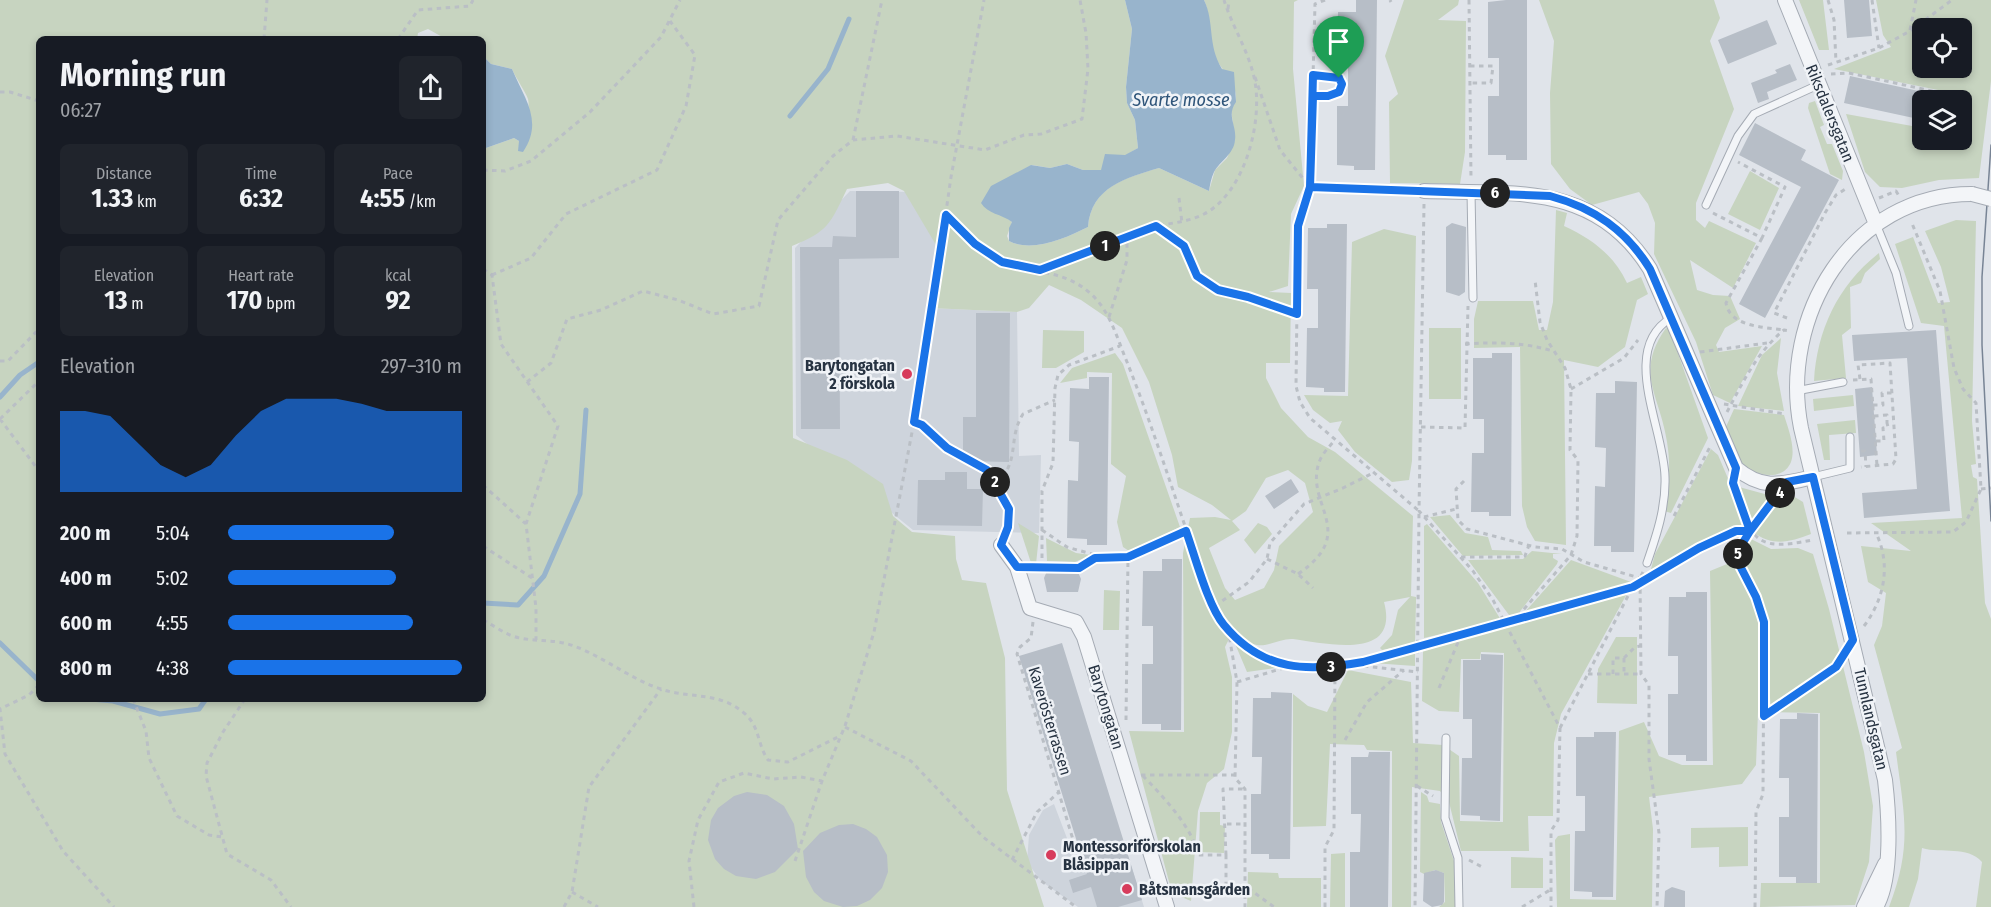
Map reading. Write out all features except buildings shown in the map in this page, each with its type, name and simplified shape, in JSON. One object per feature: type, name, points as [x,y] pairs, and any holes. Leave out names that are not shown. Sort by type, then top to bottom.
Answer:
[{"type":"street","name":"Riksdalersgatan","points":[[1785,0],[1822,79],[1876,224]]},
{"type":"street","points":[[1424,191],[1550,196],[1581,206],[1600,216],[1632,241],[1641,254],[1687,353],[1736,468],[1751,480],[1763,483],[1787,482],[1813,477]]},
{"type":"street","name":"Tunnlandsgatan","points":[[1876,907],[1886,880],[1888,813],[1885,780],[1798,413],[1796,391],[1799,351],[1810,314],[1821,289],[1843,255],[1876,224],[1904,207],[1936,197],[1972,194],[1991,199]]},
{"type":"street","points":[[1001,545],[1017,567],[1030,608]]},
{"type":"street","name":"Barytongatan","points":[[1030,608],[1076,622],[1084,637],[1167,907]]},
{"type":"street","name":"Tunnlandsgatan","points":[[1864,907],[1885,864]]},
{"type":"lane","points":[[1706,205],[1738,136],[1754,114],[1822,79]]},
{"type":"lane","points":[[1471,192],[1473,298]]},
{"type":"lane","points":[[1876,224],[1896,273],[1909,326]]},
{"type":"lane","points":[[1647,563],[1659,530],[1665,476],[1663,450],[1645,372],[1646,350],[1654,331],[1671,318]]},
{"type":"lane","points":[[1796,391],[1843,382]]},
{"type":"lane","points":[[1813,477],[1850,468],[1850,437]]},
{"type":"lane","points":[[1446,738],[1445,818],[1459,868],[1460,907]]},
{"type":"path","points":[[264,36],[267,0]]},
{"type":"path","points":[[400,36],[418,10],[471,6],[473,0]]},
{"type":"path","points":[[486,170],[505,171],[531,161],[590,112],[642,60],[670,21],[680,0]]},
{"type":"path","points":[[854,140],[882,0]]},
{"type":"path","points":[[795,861],[822,781],[845,726],[874,632],[914,422],[957,144],[984,0]]},
{"type":"path","points":[[527,382],[551,363],[567,319],[601,310],[643,291],[678,300],[713,314],[759,306],[778,220],[833,156],[854,140],[897,136],[985,150],[1024,135],[1041,134],[1082,119],[1088,69],[1086,33],[1080,0]]},
{"type":"path","points":[[1224,0],[1255,77],[1280,150],[1310,187],[1424,191],[1415,907]]},
{"type":"path","points":[[1228,11],[1229,0]]},
{"type":"path","points":[[1324,0],[1315,4],[1310,187],[1298,226],[1296,386],[1300,402],[1310,418],[1334,441],[1375,472],[1419,511],[1473,571],[1506,621],[1560,728]]},
{"type":"path","points":[[1469,0],[1471,192]]},
{"type":"path","points":[[1828,0],[1834,20],[1836,62]]},
{"type":"path","points":[[1872,0],[1879,48]]},
{"type":"path","points":[[1910,32],[1916,0]]},
{"type":"path","points":[[1823,66],[1879,48],[1910,32],[1952,0]]},
{"type":"path","points":[[492,275],[531,258],[566,214],[657,170],[686,106],[695,55],[670,21]]},
{"type":"path","points":[[1470,66],[1493,66],[1491,82],[1470,82]]},
{"type":"path","points":[[1822,79],[1849,73],[1927,90]]},
{"type":"path","points":[[1313,75],[1339,78],[1342,84],[1339,92],[1334,95],[1313,96]]},
{"type":"path","points":[[1040,270],[1127,238],[1136,232],[1156,226],[1182,223],[1222,204],[1252,148],[1255,124],[1255,77]]},
{"type":"path","points":[[0,92],[19,94],[36,100]]},
{"type":"path","points":[[1728,157],[1785,187],[1762,238],[1726,303],[1727,311],[1742,322],[1784,330]]},
{"type":"path","points":[[1787,318],[1774,313],[1836,195],[1851,186]]},
{"type":"path","points":[[1179,198],[1182,223]]},
{"type":"path","points":[[1706,205],[1712,213],[1762,238]]},
{"type":"path","points":[[1847,533],[1957,530],[1970,515],[1981,489],[1976,404],[1963,389],[1954,368],[1940,291],[1926,250],[1904,207]]},
{"type":"path","points":[[946,215],[975,244],[1002,262],[1066,278],[1090,293],[1109,317],[1215,607],[1228,628],[1261,657],[1287,667]]},
{"type":"path","points":[[1156,226],[1184,246],[1197,276],[1218,290],[1248,297],[1297,314]]},
{"type":"path","points":[[1109,317],[1127,260],[1127,238]]},
{"type":"path","points":[[486,271],[492,275],[501,344],[558,426],[526,524],[536,639]]},
{"type":"path","points":[[1517,618],[1571,555],[1577,536],[1578,460],[1570,450],[1570,389],[1565,368],[1540,322],[1536,280]]},
{"type":"path","points":[[1421,427],[1465,428],[1466,309],[1473,298]]},
{"type":"path","points":[[0,361],[8,362],[36,332]]},
{"type":"path","points":[[1465,344],[1504,341],[1554,351]]},
{"type":"path","points":[[1687,353],[1769,342]]},
{"type":"path","points":[[1570,389],[1624,358],[1635,344]]},
{"type":"path","points":[[1042,567],[1042,491],[1053,463],[1058,375],[1069,365],[1120,345]]},
{"type":"path","points":[[1850,468],[1893,465],[1896,459],[1890,363],[1858,365],[1860,379]]},
{"type":"path","points":[[1843,382],[1872,379],[1877,466]]},
{"type":"path","points":[[36,384],[0,419],[36,467]]},
{"type":"path","points":[[1704,393],[1731,406],[1775,413],[1798,413]]},
{"type":"path","points":[[1873,405],[1882,405],[1882,393],[1892,393]]},
{"type":"path","points":[[996,484],[1009,473],[1016,428],[1023,414],[1055,400]]},
{"type":"path","points":[[1874,416],[1887,415],[1888,427],[1883,428],[1884,441],[1876,441]]},
{"type":"path","points":[[914,422],[922,425],[947,448],[987,470],[1009,509],[1008,527],[1001,545]]},
{"type":"path","points":[[1887,423],[1893,422]]},
{"type":"path","points":[[1298,574],[1322,555],[1326,546],[1327,512],[1320,498],[1317,476],[1319,461],[1334,441]]},
{"type":"path","points":[[1736,468],[1733,483],[1750,531]]},
{"type":"path","points":[[1215,607],[1249,582],[1267,559],[1270,543],[1304,504],[1375,472]]},
{"type":"path","points":[[1464,481],[1456,489],[1456,509],[1461,525],[1467,529],[1529,545],[1562,549],[1584,562],[1640,578]]},
{"type":"path","points":[[1755,907],[1756,812],[1763,794],[1764,622],[1756,597],[1737,560],[1739,549],[1750,531],[1787,482]]},
{"type":"path","points":[[486,487],[526,524]]},
{"type":"path","points":[[1981,489],[1991,488]]},
{"type":"path","points":[[1424,517],[1456,509]]},
{"type":"path","points":[[1042,530],[1067,547],[1105,558]]},
{"type":"path","points":[[1017,567],[1079,568],[1095,558],[1128,557],[1186,531]]},
{"type":"path","points":[[1237,682],[1287,667],[1335,667],[1350,664],[1633,587],[1699,548],[1736,531],[1750,531],[1772,545],[1812,540]]},
{"type":"path","points":[[1764,716],[1836,667],[1872,615],[1883,587],[1886,562],[1876,533]]},
{"type":"path","points":[[1461,557],[1522,557],[1525,556],[1529,545]]},
{"type":"path","points":[[486,548],[532,578]]},
{"type":"path","points":[[1126,721],[1128,557]]},
{"type":"path","points":[[1267,559],[1298,574],[1312,588]]},
{"type":"path","points":[[1647,563],[1640,578],[1641,674],[1649,685],[1649,759],[1659,833],[1657,907]]},
{"type":"path","points":[[1551,907],[1551,831],[1558,820],[1560,728],[1633,587]]},
{"type":"path","name":"Kaverösterrassen","points":[[1030,608],[1033,624],[1031,638],[1017,654],[1074,843]]},
{"type":"path","points":[[486,622],[519,638],[573,646],[661,689],[706,695],[726,701],[742,711],[753,722],[760,735],[761,749],[768,760],[777,763],[788,762],[840,736]]},
{"type":"path","points":[[1228,628],[1237,682],[1235,775],[1245,789],[1245,907]]},
{"type":"path","points":[[1439,688],[1454,648],[1462,634]]},
{"type":"path","points":[[1613,674],[1613,658],[1624,658],[1635,647],[1641,646]]},
{"type":"path","points":[[1624,658],[1624,674]]},
{"type":"path","points":[[1350,664],[1418,672]]},
{"type":"path","points":[[1325,907],[1325,847],[1334,830],[1335,667]]},
{"type":"path","points":[[1345,740],[1368,702],[1404,670]]},
{"type":"path","points":[[1588,674],[1641,674]]},
{"type":"path","points":[[36,688],[29,695],[0,709],[5,754],[63,851],[114,907]]},
{"type":"path","points":[[564,907],[572,892],[590,786],[661,689]]},
{"type":"path","points":[[134,702],[146,731],[149,758],[177,816],[209,835],[222,837]]},
{"type":"path","points":[[243,702],[223,732],[207,763],[206,776],[210,798],[231,858],[271,880],[291,907]]},
{"type":"path","points":[[845,726],[911,761],[983,837],[1076,907]]},
{"type":"path","points":[[694,907],[689,861],[698,820],[719,782],[744,772],[773,779],[801,777],[822,781]]},
{"type":"path","points":[[1136,775],[1235,775]]},
{"type":"path","points":[[1142,775],[1165,800],[1196,843],[1197,855],[1226,855]]},
{"type":"path","points":[[1417,786],[1429,795],[1445,800]]},
{"type":"path","points":[[1245,789],[1224,789],[1223,824],[1246,824]]},
{"type":"path","points":[[1012,860],[1037,812],[1058,793]]},
{"type":"path","points":[[1227,824],[1226,886],[1245,886],[1274,907]]},
{"type":"path","points":[[1522,907],[1550,890]]},
{"type":"path","points":[[572,892],[598,907]]},
{"type":"shaded area","name":"Barytongatan 2 förskola","points":[[850,191],[914,192],[936,245],[930,308],[1017,312],[1019,456],[1041,455],[1039,533],[913,530],[796,435],[795,248]]},
{"type":"shaded area","name":"Montessoriförskolan Blåsippan","points":[[1054,804],[1076,862],[1126,849],[1144,907],[1078,907],[1041,881],[1027,862],[1029,835],[1043,810]]},
{"type":"green space","points":[[0,0],[1125,0],[1132,29],[1126,87],[1127,103],[1135,120],[1138,148],[1101,170],[1083,170],[1067,164],[1050,168],[1032,165],[1014,175],[1004,216],[1012,222],[1007,236],[1009,241],[1018,244],[1038,245],[1070,236],[1088,227],[1091,213],[1103,193],[1122,181],[1146,172],[1159,168],[1209,191],[1215,170],[1227,158],[1235,140],[1231,109],[1236,95],[1231,82],[1214,55],[1204,0],[1298,0],[1294,2],[1293,69],[1304,186],[1291,214],[1288,286],[1269,292],[1291,293],[1290,363],[1266,363],[1266,378],[1281,408],[1308,437],[1335,452],[1413,516],[1411,596],[1416,597],[1415,643],[1382,650],[1380,648],[1392,635],[1398,610],[1410,597],[1384,602],[1386,621],[1381,634],[1371,641],[1340,645],[1293,639],[1257,645],[1232,633],[1225,647],[1232,677],[1232,732],[1224,769],[1207,783],[1198,811],[1191,901],[1172,893],[1129,731],[1184,732],[1183,553],[1190,518],[1215,517],[1231,520],[1212,505],[1178,487],[1172,455],[1149,382],[1122,328],[1081,300],[1049,285],[1029,308],[1017,312],[930,308],[936,245],[904,191],[888,183],[847,189],[827,225],[814,236],[792,246],[793,438],[847,460],[883,484],[893,516],[912,532],[955,536],[956,559],[962,580],[986,583],[1005,658],[1007,790],[1044,907],[0,907]],"holes":[[[1288,470],[1305,483],[1313,512],[1279,546],[1274,570],[1264,588],[1235,600],[1225,588],[1209,548],[1240,530],[1232,521],[1246,511],[1266,478]]]},
{"type":"green space","points":[[1404,0],[1459,0],[1458,5],[1438,20],[1466,21],[1465,152],[1460,184],[1390,183],[1389,102],[1398,94],[1385,56]]},
{"type":"green space","points":[[1539,0],[1714,0],[1720,18],[1710,41],[1734,109],[1696,203],[1696,220],[1705,228],[1709,221],[1756,243],[1733,288],[1690,260],[1697,290],[1713,295],[1730,296],[1740,319],[1725,328],[1716,345],[1719,352],[1762,346],[1730,403],[1713,395],[1696,342],[1654,254],[1655,223],[1648,204],[1639,192],[1592,205],[1570,189],[1551,164],[1550,93],[1554,41]]},
{"type":"green space","points":[[1799,0],[1823,0],[1829,50],[1819,50]]},
{"type":"green space","points":[[1876,0],[1991,0],[1991,81],[1979,178],[1939,180],[1902,188],[1880,187],[1865,172],[1846,114],[1912,126],[1912,150],[1972,150],[1972,90],[1938,90],[1834,69],[1891,47],[1883,35]]},
{"type":"green space","points":[[1815,101],[1824,125],[1820,127],[1827,144],[1832,144],[1843,171],[1842,180],[1830,174],[1808,108],[1809,103]]},
{"type":"green space","points":[[1750,171],[1779,188],[1760,230],[1728,214]]},
{"type":"green space","points":[[1556,210],[1567,213],[1564,226],[1584,236],[1609,256],[1627,283],[1641,277],[1648,294],[1637,300],[1625,347],[1598,367],[1564,360],[1566,545],[1535,541],[1527,527],[1522,506],[1520,347],[1474,348],[1474,319],[1478,301],[1533,301],[1539,330],[1547,330],[1553,302]]},
{"type":"green space","points":[[1956,220],[1976,221],[1972,421],[1976,464],[1971,465],[1973,477],[1977,479],[1985,603],[1991,619],[1991,907],[1976,907],[1982,862],[1969,853],[1922,848],[1918,879],[1909,907],[1889,907],[1897,885],[1904,847],[1904,812],[1896,752],[1902,748],[1874,645],[1882,626],[1886,593],[1868,582],[1861,546],[1911,551],[1871,523],[1962,518],[1944,326],[1921,323],[1895,244],[1913,237],[1938,303],[1950,302],[1941,267],[1925,231]]},
{"type":"green space","points":[[1384,229],[1416,236],[1412,461],[1409,480],[1392,482],[1355,452],[1338,430],[1342,421],[1330,423],[1313,410],[1304,395],[1348,396],[1352,242]]},
{"type":"green space","points":[[1879,253],[1880,259],[1865,273],[1861,283],[1850,287],[1851,328],[1842,335],[1846,378],[1814,381],[1820,344],[1832,310],[1852,279]]},
{"type":"green space","points":[[1429,328],[1461,328],[1461,399],[1429,399]]},
{"type":"green space","points":[[1666,328],[1670,331],[1708,438],[1671,513],[1664,511],[1669,460],[1664,425],[1650,371],[1657,344]]},
{"type":"green space","points":[[1043,330],[1084,331],[1084,352],[1056,368],[1042,368]]},
{"type":"green space","points":[[1781,338],[1777,373],[1784,411],[1738,406],[1762,355]]},
{"type":"green space","points":[[1115,353],[1123,364],[1180,527],[1129,551],[1123,547],[1117,522],[1126,476],[1111,464],[1112,373],[1087,372],[1087,378],[1060,383],[1072,368]]},
{"type":"green space","points":[[1853,395],[1854,406],[1814,411],[1813,399]]},
{"type":"green space","points":[[1734,409],[1784,415],[1793,451],[1787,469],[1773,475],[1765,475],[1744,465],[1735,452],[1725,429]]},
{"type":"green space","points":[[1855,420],[1856,433],[1829,435],[1830,460],[1824,460],[1817,424]]},
{"type":"green space","points":[[1711,449],[1718,455],[1747,523],[1697,546],[1659,569],[1651,569],[1655,554]]},
{"type":"green space","points":[[1739,487],[1772,496],[1751,523]]},
{"type":"green space","points":[[1783,496],[1793,496],[1803,502],[1811,534],[1782,542],[1768,540],[1753,532]]},
{"type":"green space","points":[[1450,515],[1465,533],[1488,537],[1492,550],[1521,551],[1523,555],[1463,556],[1430,517]]},
{"type":"green space","points":[[1018,523],[1039,536],[1036,564],[1032,566]]},
{"type":"green space","points":[[1258,523],[1267,527],[1272,534],[1255,554],[1244,540]]},
{"type":"green space","points":[[1427,524],[1478,583],[1501,620],[1424,638],[1424,526]]},
{"type":"green space","points":[[1046,538],[1076,553],[1091,555],[1075,562],[1047,561]]},
{"type":"green space","points":[[1749,538],[1771,549],[1798,548],[1813,554],[1829,609],[1864,752],[1873,806],[1869,862],[1855,905],[1760,907],[1761,883],[1820,883],[1820,713],[1771,712],[1769,683],[1759,685],[1756,765],[1742,784],[1649,797],[1653,829],[1652,907],[1557,907],[1555,840],[1558,836],[1570,834],[1570,899],[1616,900],[1619,731],[1644,722],[1659,756],[1682,765],[1713,765],[1710,571],[1732,562]]},
{"type":"green space","points":[[1532,551],[1562,554],[1553,554],[1553,558],[1558,561],[1557,564],[1518,614],[1509,615],[1468,560],[1523,559]]},
{"type":"green space","points":[[1571,560],[1631,582],[1524,613]]},
{"type":"green space","points":[[1104,590],[1120,591],[1119,630],[1103,630]]},
{"type":"green space","points":[[1629,590],[1561,714],[1554,743],[1553,816],[1528,816],[1529,851],[1461,851],[1449,802],[1440,791],[1412,787],[1411,907],[1392,907],[1392,751],[1367,750],[1364,745],[1330,744],[1326,826],[1293,827],[1293,694],[1308,706],[1327,712],[1348,670],[1411,682],[1413,743],[1443,745],[1459,756],[1460,821],[1503,822],[1504,653],[1481,652],[1480,659],[1461,659],[1459,712],[1439,711],[1422,701],[1423,651],[1431,646]]},
{"type":"green space","points":[[1235,637],[1258,658],[1274,664],[1275,668],[1247,672],[1236,646]]},
{"type":"green space","points":[[1616,637],[1637,637],[1637,704],[1597,703],[1598,669]]},
{"type":"green space","points":[[1415,649],[1415,666],[1372,663],[1372,661]]},
{"type":"green space","points":[[1421,792],[1427,796],[1429,802],[1440,804],[1441,822],[1455,864],[1455,907],[1439,907],[1445,902],[1444,873],[1435,870],[1424,874],[1420,872]]},
{"type":"green space","points":[[1200,812],[1220,812],[1220,825],[1225,826],[1224,853],[1199,852]]},
{"type":"green space","points":[[1748,827],[1748,866],[1719,867],[1719,847],[1691,848],[1691,828]]},
{"type":"green space","points":[[1345,853],[1345,907],[1330,907],[1331,854]]},
{"type":"green space","points":[[1511,857],[1543,858],[1543,888],[1511,888]]},
{"type":"green space","points":[[1248,872],[1278,873],[1279,878],[1321,878],[1321,907],[1247,907]]},
{"type":"water","name":"Svarte mosse","points":[[1125,0],[1204,0],[1217,60],[1222,69],[1234,72],[1236,102],[1232,116],[1234,145],[1214,172],[1209,191],[1159,168],[1112,186],[1096,202],[1088,227],[1070,236],[1038,245],[1009,241],[1009,228],[1012,222],[987,209],[981,203],[991,186],[1031,165],[1050,168],[1067,164],[1083,170],[1101,170],[1105,154],[1125,155],[1138,148],[1135,120],[1127,103],[1126,87],[1132,29]]},
{"type":"water","points":[[486,59],[491,64],[512,69],[530,110],[532,130],[523,152],[518,151],[519,141],[514,138],[486,148]]},
{"type":"waterway","points":[[790,116],[828,69],[849,19]]},
{"type":"waterway","points":[[0,397],[20,375],[36,364]]},
{"type":"waterway","points":[[486,603],[518,605],[544,576],[580,494],[586,410]]},
{"type":"waterway","points":[[0,643],[36,678]]},
{"type":"waterway","points":[[117,702],[160,714],[199,709],[204,702]]},
{"type":"tram line","points":[[1991,145],[1982,277],[1982,345],[1991,521]]},
{"type":"place","name":"Barytongatan 2 förskola","points":[[907,374]]},
{"type":"place","name":"Montessoriförskolan Blåsippan","points":[[1051,855]]},
{"type":"place","name":"Båtsmansgården","points":[[1127,889]]},
{"type":"route","points":[[1339,78],[1313,75],[1310,187],[1550,196],[1581,206],[1600,216],[1632,241],[1650,269],[1736,468],[1733,483],[1750,531],[1739,549],[1737,560],[1756,597],[1764,622],[1764,716],[1791,696],[1818,682],[1836,667],[1853,640],[1813,477],[1787,482],[1750,531],[1736,531],[1699,548],[1640,584],[1576,604],[1517,618],[1363,662],[1335,667],[1287,667],[1261,657],[1224,625],[1186,531],[1128,557],[1095,558],[1079,568],[1017,567],[1001,545],[1008,527],[1009,509],[987,470],[947,448],[922,425],[914,422],[933,312],[946,215],[975,244],[1002,262],[1040,270],[1156,226],[1184,246],[1197,276],[1218,290],[1248,297],[1297,314],[1298,226],[1310,187],[1313,96],[1328,96],[1339,92],[1342,84],[1339,78]]}]
